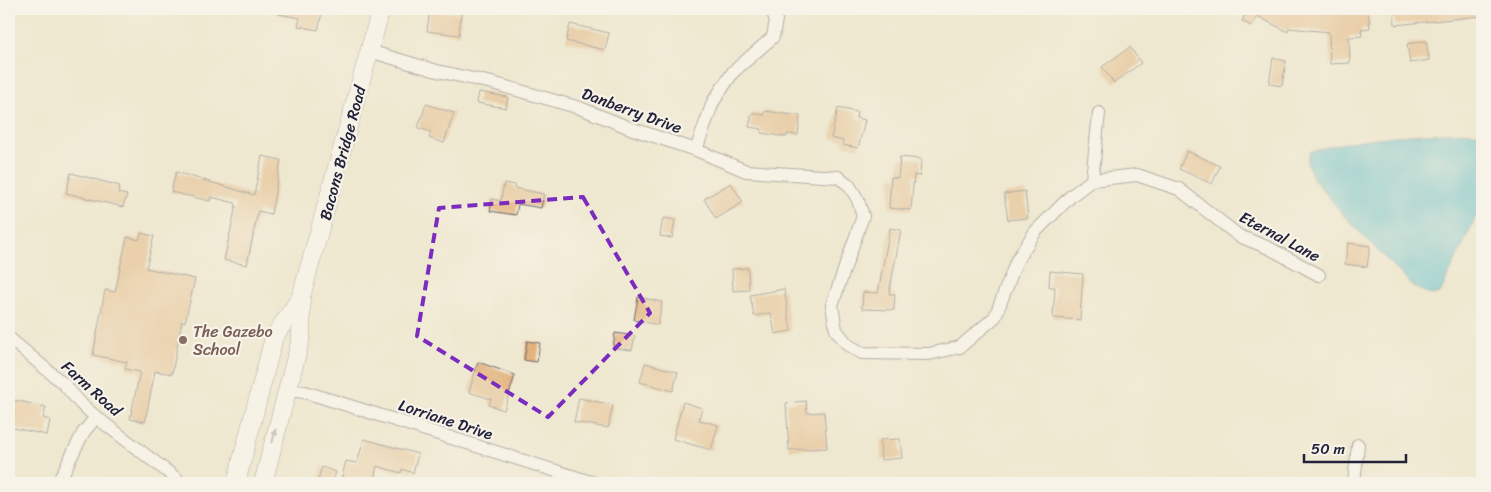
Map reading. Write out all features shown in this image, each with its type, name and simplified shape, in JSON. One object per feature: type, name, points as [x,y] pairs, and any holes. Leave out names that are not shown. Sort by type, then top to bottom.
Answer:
[{"type":"main road","name":"Bacons Bridge Road","points":[[263,483],[301,338],[301,297],[381,9]]},
{"type":"main road","name":"Bacons Bridge Road","points":[[236,483],[274,338],[301,297]]},
{"type":"street","points":[[696,150],[713,102],[733,72],[773,37],[776,20],[771,9]]},
{"type":"street","name":"Danberry Drive","points":[[369,51],[437,71],[538,95],[696,150],[746,171],[838,177],[849,185],[858,200],[863,216],[832,306],[836,330],[848,345],[862,354],[929,354],[960,347],[995,317],[1017,260],[1034,232],[1071,196],[1092,180]]},
{"type":"street","points":[[1092,180],[1099,113]]},
{"type":"street","name":"Eternal Lane","points":[[1092,180],[1137,175],[1179,189],[1238,236],[1269,248],[1318,275]]},
{"type":"street","name":"Farm Road","points":[[9,338],[64,384],[81,404],[96,417],[177,479]]},
{"type":"street","name":"Lorriane Drive","points":[[286,390],[305,392],[594,483]]},
{"type":"street","points":[[58,483],[83,433],[96,417]]},
{"type":"street","points":[[1354,483],[1358,445]]},
{"type":"highlighted area","points":[[583,197],[650,313],[548,417],[417,336],[439,208]]},
{"type":"water","points":[[1463,132],[1482,134],[1482,204],[1440,293],[1432,295],[1415,288],[1347,219],[1313,178],[1307,161],[1310,152],[1367,139]]},
{"type":"building","points":[[279,9],[323,9],[318,30],[298,26],[300,18],[278,14]]},
{"type":"building","points":[[430,9],[444,9],[444,12],[461,13],[459,35],[427,31]]},
{"type":"building","points":[[1243,9],[1307,9],[1307,11],[1335,13],[1335,10],[1368,9],[1370,28],[1361,29],[1362,36],[1349,37],[1350,63],[1330,64],[1329,32],[1289,28],[1288,32],[1257,16],[1252,26],[1242,21],[1247,11]]},
{"type":"building","points":[[1394,9],[1482,9],[1482,16],[1395,25]]},
{"type":"building","points":[[570,24],[609,33],[605,50],[566,41]]},
{"type":"building","points":[[1426,41],[1429,60],[1410,63],[1407,44]]},
{"type":"building","points":[[1130,47],[1141,63],[1114,83],[1102,67]]},
{"type":"building","points":[[1273,58],[1286,61],[1282,86],[1269,84]]},
{"type":"building","points":[[479,92],[508,97],[506,108],[477,103]]},
{"type":"building","points":[[426,104],[454,113],[444,143],[429,138],[431,132],[418,128]]},
{"type":"building","points":[[838,108],[857,112],[856,118],[865,120],[858,148],[843,145],[843,141],[831,138]]},
{"type":"building","points":[[765,111],[800,116],[798,135],[787,134],[787,137],[761,133],[762,129],[749,127],[752,113],[764,115]]},
{"type":"building","points":[[1187,151],[1220,166],[1212,184],[1179,169]]},
{"type":"building","points":[[262,156],[281,160],[271,214],[258,211],[247,265],[224,260],[236,206],[235,203],[211,197],[210,201],[171,192],[176,172],[254,195]]},
{"type":"building","points":[[900,157],[921,159],[920,176],[914,175],[911,210],[889,208],[891,177],[898,178]]},
{"type":"building","points":[[71,173],[120,186],[118,193],[127,195],[123,207],[66,193]]},
{"type":"building","points":[[504,183],[515,185],[514,188],[544,194],[541,208],[518,204],[516,215],[490,211],[492,199],[501,201]]},
{"type":"building","points":[[731,183],[743,202],[716,219],[704,199]]},
{"type":"building","points":[[1025,191],[1028,218],[1008,220],[1004,194]]},
{"type":"building","points":[[663,218],[675,220],[672,238],[660,236]]},
{"type":"building","points":[[890,228],[901,230],[889,294],[895,294],[894,310],[862,309],[863,292],[878,293]]},
{"type":"building","points":[[141,233],[154,236],[146,268],[195,279],[185,322],[182,321],[172,374],[155,371],[145,422],[130,419],[140,372],[125,369],[127,362],[93,355],[105,290],[115,292],[127,237],[139,240]]},
{"type":"building","points":[[1348,243],[1370,246],[1367,267],[1345,264]]},
{"type":"building","points":[[748,268],[749,290],[733,291],[732,269]]},
{"type":"building","points":[[1050,271],[1083,274],[1080,320],[1053,318],[1055,287],[1049,287]]},
{"type":"building","points":[[784,289],[791,331],[775,334],[771,313],[754,316],[750,295]]},
{"type":"building","points":[[638,297],[662,302],[658,325],[634,320]]},
{"type":"building","points":[[615,333],[635,336],[632,350],[613,348]]},
{"type":"building","points":[[527,341],[540,343],[537,362],[524,360]]},
{"type":"building","points":[[478,362],[515,375],[504,410],[489,405],[491,399],[469,392]]},
{"type":"building","points":[[645,363],[678,372],[673,391],[640,382]]},
{"type":"building","points":[[579,398],[613,405],[608,428],[574,422]]},
{"type":"building","points":[[9,399],[46,407],[43,418],[50,420],[47,435],[9,427]]},
{"type":"building","points":[[806,401],[807,413],[824,412],[827,448],[789,450],[786,403]]},
{"type":"building","points":[[683,402],[702,408],[699,420],[718,425],[711,450],[673,439]]},
{"type":"building","points":[[364,439],[418,454],[413,473],[402,469],[401,473],[377,466],[373,483],[355,483],[341,480],[346,461],[357,463]]},
{"type":"building","points":[[900,439],[902,458],[881,460],[880,440]]},
{"type":"building","points":[[322,467],[336,472],[332,483],[317,483]]},
{"type":"place","name":"The Gazebo School","points":[[183,340]]}]
